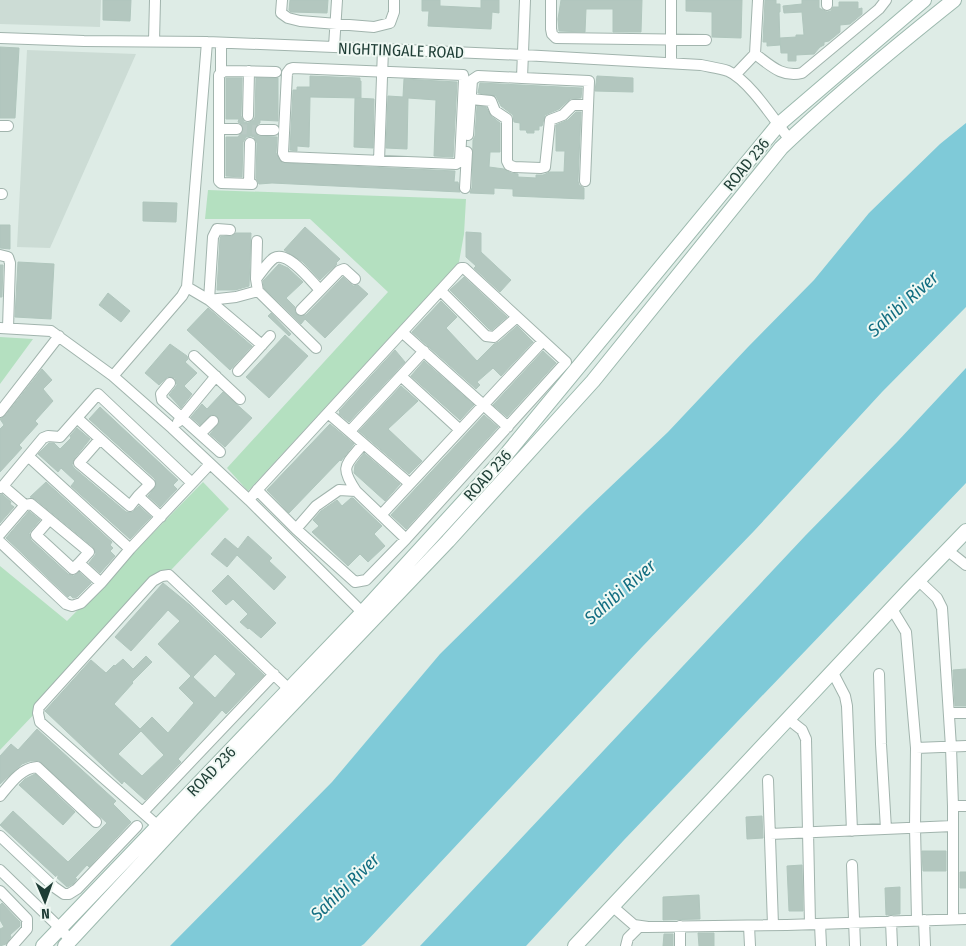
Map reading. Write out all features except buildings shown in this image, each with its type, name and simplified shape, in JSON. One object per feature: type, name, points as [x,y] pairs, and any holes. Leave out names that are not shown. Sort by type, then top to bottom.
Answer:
[{"type":"street","points":[[154,40],[156,0]]},
{"type":"street","points":[[282,0],[281,13],[288,18],[300,21],[374,27],[390,23],[394,0]]},
{"type":"street","points":[[334,47],[337,0]]},
{"type":"street","points":[[522,78],[525,0]]},
{"type":"street","points":[[552,0],[551,29],[552,34],[556,38],[706,40]]},
{"type":"street","points":[[671,63],[672,0]]},
{"type":"street","points":[[735,75],[755,54],[758,0]]},
{"type":"street","points":[[755,54],[786,74],[802,73],[879,9],[886,0]]},
{"type":"street","name":"ROAD 236","points":[[43,946],[289,689],[367,617],[522,436],[778,125],[924,0]]},
{"type":"street","points":[[0,870],[60,928],[68,943],[367,617],[448,541],[593,381],[763,169],[790,140],[906,38],[954,0]]},
{"type":"street","name":"NIGHTINGALE ROAD","points":[[0,38],[207,42],[524,55],[701,65],[728,71],[735,75],[752,91],[790,140]]},
{"type":"street","points":[[113,376],[182,296],[188,286],[207,42]]},
{"type":"street","points":[[221,43],[219,75],[219,181],[221,183],[250,184],[250,143]]},
{"type":"street","points":[[380,161],[383,49]]},
{"type":"street","points":[[290,69],[463,75],[461,158],[459,163],[380,161],[287,158],[283,153],[287,73],[290,69]]},
{"type":"street","points":[[248,116],[249,71]]},
{"type":"street","points":[[220,72],[276,72]]},
{"type":"street","points":[[465,188],[472,80],[478,76],[589,81],[585,181]]},
{"type":"street","points":[[471,99],[491,101],[495,111],[508,119],[507,161],[509,165],[514,167],[545,167],[550,120],[564,114],[573,105],[588,105]]},
{"type":"street","points":[[219,129],[236,129]]},
{"type":"street","points":[[261,130],[274,130]]},
{"type":"street","points":[[209,300],[213,237],[217,230],[230,230]]},
{"type":"street","points":[[257,241],[256,279],[258,291],[316,348]]},
{"type":"street","points":[[0,255],[8,257],[10,263],[4,328],[51,331],[113,376],[249,500],[367,617]]},
{"type":"street","points":[[256,279],[273,259],[281,256],[288,259],[320,290]]},
{"type":"street","points":[[249,500],[256,490],[403,333],[460,269],[464,268],[566,362],[406,540],[366,580],[355,582],[256,490]]},
{"type":"street","points":[[302,310],[339,271],[344,269],[355,279]]},
{"type":"street","points":[[188,286],[209,300],[262,345]]},
{"type":"street","points":[[441,290],[486,336],[494,337],[500,334],[517,317]]},
{"type":"street","points":[[209,300],[236,297],[258,291]]},
{"type":"street","points":[[403,333],[508,427]]},
{"type":"street","points":[[0,412],[59,336]]},
{"type":"street","points":[[238,371],[270,336]]},
{"type":"street","points":[[381,515],[543,341]]},
{"type":"street","points":[[350,431],[424,351]]},
{"type":"street","points":[[194,356],[240,398]]},
{"type":"street","points":[[172,428],[216,376]]},
{"type":"street","points":[[401,376],[460,430]]},
{"type":"street","points":[[170,383],[161,397],[181,418],[220,452]]},
{"type":"street","points":[[25,505],[2,487],[43,438],[48,436],[60,437],[98,394],[192,483]]},
{"type":"street","points":[[328,413],[409,484]]},
{"type":"street","points":[[77,418],[150,484],[130,506],[79,462],[100,439]]},
{"type":"street","points":[[200,434],[213,421]]},
{"type":"street","points":[[363,444],[346,466],[346,477],[356,491],[406,540]]},
{"type":"street","points":[[28,456],[130,549]]},
{"type":"street","points":[[0,542],[66,604],[72,606],[81,603],[210,464]]},
{"type":"street","points":[[296,529],[316,506],[339,490],[356,491]]},
{"type":"street","points":[[138,496],[161,517]]},
{"type":"street","points":[[0,534],[25,505],[31,504],[88,552],[73,569],[36,535],[49,520]]},
{"type":"street","points":[[575,946],[832,671],[966,531]]},
{"type":"street","points":[[947,550],[966,565]]},
{"type":"street","points":[[79,563],[101,583]]},
{"type":"street","points":[[158,826],[40,722],[38,713],[39,706],[153,581],[162,576],[169,575],[289,689]]},
{"type":"street","points":[[918,580],[937,598],[942,608],[950,713],[954,919]]},
{"type":"street","points":[[892,609],[906,632],[916,748],[915,828],[921,920],[926,946]]},
{"type":"street","points":[[832,671],[845,696],[847,706],[852,830]]},
{"type":"street","points":[[143,812],[274,674]]},
{"type":"street","points":[[880,674],[881,744],[886,829]]},
{"type":"street","points":[[950,713],[966,713]]},
{"type":"street","points":[[788,719],[802,730],[806,739],[808,832],[815,924],[821,946]]},
{"type":"street","points":[[916,748],[966,746]]},
{"type":"street","points":[[0,796],[25,770],[37,766],[96,822]]},
{"type":"street","points":[[768,780],[772,925]]},
{"type":"street","points":[[953,806],[966,806]]},
{"type":"street","points":[[0,836],[54,887],[64,894],[70,894],[137,826]]},
{"type":"street","points":[[770,834],[953,826]]},
{"type":"street","points":[[852,865],[855,946]]},
{"type":"street","points":[[0,891],[27,919],[27,929],[12,946]]},
{"type":"street","points":[[612,906],[639,927],[750,926],[966,919]]},
{"type":"street","points":[[891,921],[892,946]]},
{"type":"street","points":[[680,926],[680,946]]},
{"type":"street","points":[[750,926],[750,946]]},
{"type":"street","points":[[626,946],[628,938],[639,927]]},
{"type":"shaded area","points":[[0,0],[101,0],[100,27],[0,24]]},
{"type":"shaded area","points":[[27,50],[136,54],[50,248],[17,247]]},
{"type":"green space","points":[[208,190],[466,199],[464,234],[459,262],[248,491],[227,468],[388,292],[310,219],[205,219]]},
{"type":"green space","points":[[0,337],[33,339],[0,384]]},
{"type":"green space","points":[[203,482],[229,509],[0,750],[0,566],[67,621]]},
{"type":"water","name":"Sahibi River","points":[[966,123],[966,307],[882,392],[754,531],[642,647],[364,944],[361,946],[170,946],[332,782],[440,654],[668,432],[814,280],[869,213],[940,144]]},
{"type":"water","points":[[966,368],[966,483],[624,840],[526,946],[420,946],[805,536]]},
{"type":"tunnel","points":[[237,129],[261,130]]}]
